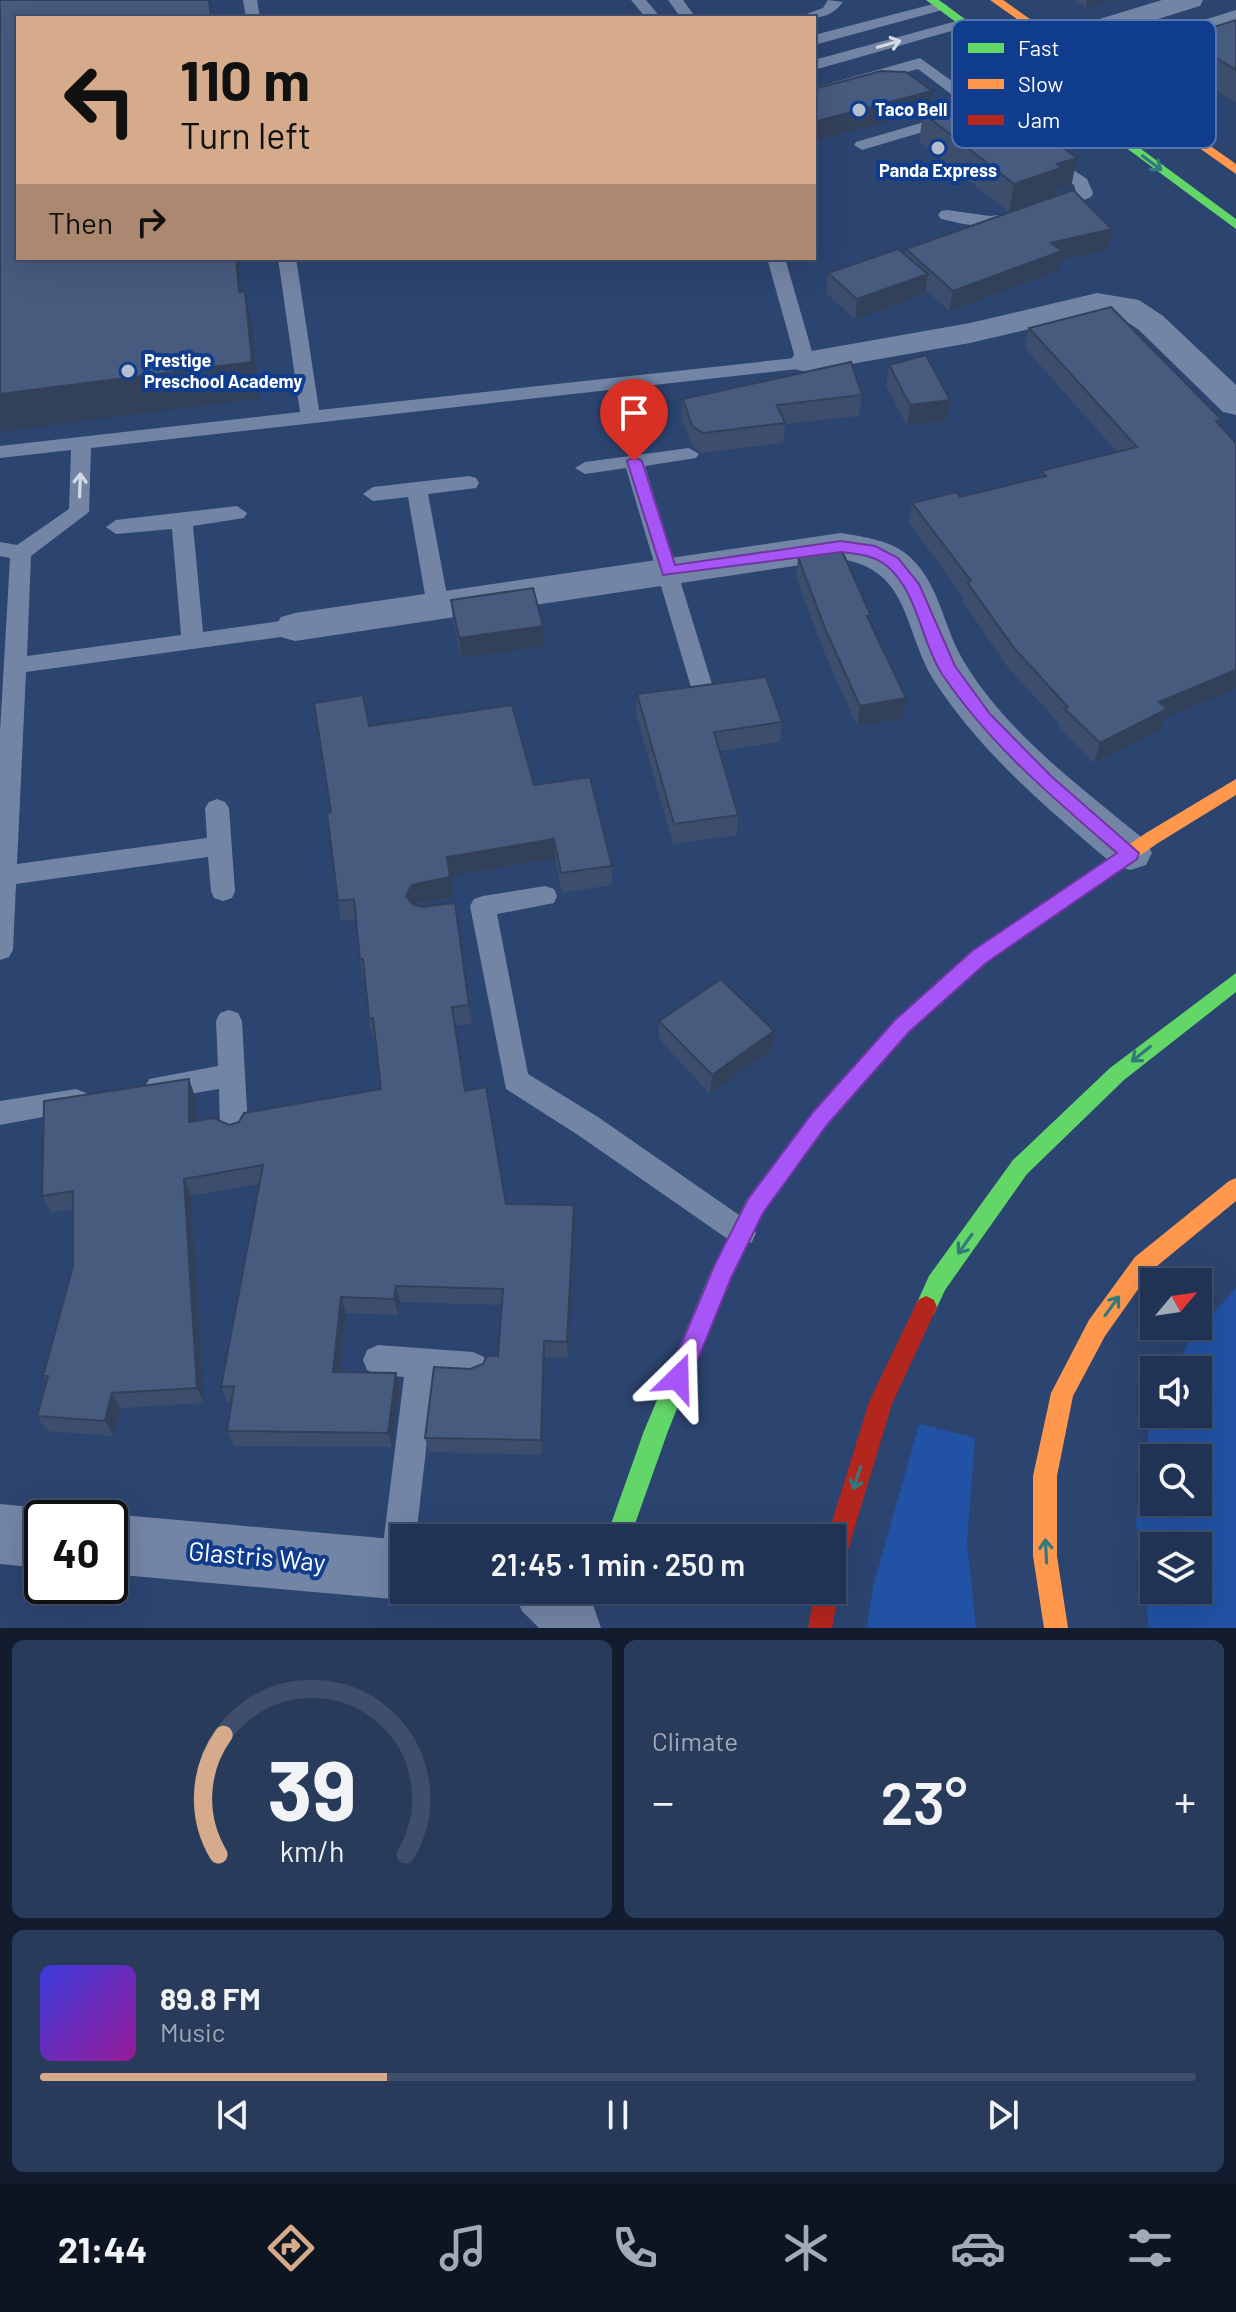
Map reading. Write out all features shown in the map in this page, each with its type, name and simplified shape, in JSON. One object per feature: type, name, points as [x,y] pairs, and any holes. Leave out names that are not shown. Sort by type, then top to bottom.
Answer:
[{"type":"main road","points":[[996,0],[1026,20]]},
{"type":"main road","points":[[937,3],[960,20]]},
{"type":"main road","points":[[937,3],[986,20]]},
{"type":"main road","points":[[1132,148],[1236,225]]},
{"type":"main road","points":[[1177,148],[1236,188]]},
{"type":"main road","points":[[1206,148],[1236,170]]},
{"type":"main road","points":[[623,1524],[656,1431],[722,1271],[755,1206],[820,1119],[902,1026],[979,957],[1130,853],[1236,786]]},
{"type":"main road","points":[[844,1524],[881,1402],[937,1283],[1020,1167],[1117,1074],[1236,981]]},
{"type":"main road","points":[[1056,1628],[1045,1556],[1045,1476],[1062,1393],[1097,1328],[1143,1264],[1236,1188]]},
{"type":"main road","points":[[820,1628],[824,1604]]},
{"type":"street","points":[[1124,20],[1190,0]]},
{"type":"street","points":[[1213,0],[1236,16]]},
{"type":"street","points":[[1150,12],[1162,20]]},
{"type":"street","points":[[1216,23],[1236,16]]},
{"type":"street","points":[[806,362],[970,333],[1097,303],[1127,307],[1151,323],[1236,404]]},
{"type":"street","points":[[295,627],[841,546],[869,550],[892,562],[911,584],[947,668],[984,719],[1044,781],[1130,853]]},
{"type":"street","points":[[0,1534],[24,1536]]},
{"type":"street","name":"Glastris Way","points":[[128,1546],[390,1568]]},
{"type":"lane","points":[[638,0],[652,16]]},
{"type":"lane","points":[[675,0],[687,16]]},
{"type":"lane","points":[[809,16],[828,11],[835,0]]},
{"type":"lane","points":[[816,39],[937,3]]},
{"type":"lane","points":[[816,64],[952,26]]},
{"type":"lane","points":[[816,92],[920,63],[952,87]]},
{"type":"lane","points":[[816,102],[889,82],[910,81],[925,85],[952,105]]},
{"type":"lane","points":[[862,145],[944,121],[952,114]]},
{"type":"lane","points":[[947,215],[1005,222],[1079,198],[1085,193],[1081,183],[1035,148]]},
{"type":"lane","points":[[287,260],[310,416]]},
{"type":"lane","points":[[0,452],[806,362],[777,260]]},
{"type":"lane","points":[[0,934],[6,723],[15,666],[10,551],[79,512],[81,443]]},
{"type":"lane","points":[[585,468],[689,454]]},
{"type":"lane","points":[[634,461],[704,694]]},
{"type":"lane","points":[[373,494],[469,483]]},
{"type":"lane","points":[[417,489],[438,606]]},
{"type":"lane","points":[[116,527],[237,513]]},
{"type":"lane","points":[[182,521],[193,642]]},
{"type":"lane","points":[[15,666],[295,627]]},
{"type":"lane","points":[[677,697],[733,690]]},
{"type":"lane","points":[[217,808],[223,891]]},
{"type":"lane","points":[[4,876],[220,846]]},
{"type":"lane","points":[[454,910],[545,896]]},
{"type":"lane","points":[[483,906],[516,1081],[588,1126],[742,1233]]},
{"type":"lane","points":[[229,1021],[234,1128]]},
{"type":"lane","points":[[139,1091],[232,1075]]},
{"type":"lane","points":[[0,1113],[108,1096]]},
{"type":"lane","points":[[378,1360],[473,1367]]},
{"type":"lane","points":[[405,1524],[421,1363]]},
{"type":"shaded area","points":[[1236,1288],[1236,1628],[1149,1628],[1146,1604],[1212,1604],[1212,1532],[1140,1532],[1140,1554],[1136,1521],[1140,1493],[1140,1516],[1212,1516],[1212,1444],[1147,1444],[1149,1428],[1212,1428],[1212,1356],[1181,1356],[1189,1340],[1212,1340],[1212,1315]]},
{"type":"shaded area","points":[[919,1424],[975,1438],[967,1542],[976,1628],[867,1628],[873,1587]]},
{"type":"building","points":[[0,0],[209,0],[211,16],[16,16],[16,260],[236,260],[239,292],[245,291],[252,362],[0,394]]},
{"type":"building","points":[[1236,20],[1236,70],[1216,58],[1216,26]]},
{"type":"building","points":[[881,71],[906,72],[932,91],[816,121],[816,88]]},
{"type":"building","points":[[952,105],[952,136],[923,113]]},
{"type":"building","points":[[968,148],[1063,148],[1077,158],[1057,164],[1061,168],[1014,184]]},
{"type":"building","points":[[1073,190],[1112,229],[1051,243],[1062,251],[953,291],[906,249]]},
{"type":"building","points":[[898,249],[928,274],[857,299],[828,273]]},
{"type":"building","points":[[1111,307],[1222,420],[1216,421],[1236,443],[1236,670],[1159,702],[1167,709],[1100,743],[1064,708],[1068,707],[1014,648],[967,582],[971,581],[912,503],[956,492],[960,497],[1046,476],[1041,471],[1137,447],[1029,328]]},
{"type":"building","points":[[926,355],[950,400],[910,405],[889,365]]},
{"type":"building","points":[[851,362],[862,395],[777,405],[785,423],[703,433],[692,426],[683,399]]},
{"type":"building","points":[[842,551],[871,616],[867,616],[906,698],[860,706],[826,631],[798,557]]},
{"type":"building","points":[[533,588],[543,626],[459,638],[451,600]]},
{"type":"building","points":[[766,677],[782,722],[714,732],[738,815],[674,824],[637,694]]},
{"type":"building","points":[[363,695],[369,726],[512,705],[534,785],[590,777],[612,866],[561,873],[554,839],[447,857],[450,877],[412,885],[406,896],[412,904],[421,907],[455,903],[469,1005],[452,1007],[465,1091],[486,1087],[506,1204],[574,1205],[567,1342],[544,1341],[541,1440],[425,1438],[434,1367],[470,1369],[483,1364],[487,1356],[498,1356],[503,1289],[396,1286],[394,1299],[341,1297],[333,1372],[396,1373],[388,1433],[227,1431],[234,1386],[221,1387],[263,1165],[184,1179],[197,1388],[112,1393],[105,1421],[37,1416],[48,1376],[43,1376],[73,1266],[73,1191],[42,1196],[44,1101],[189,1079],[189,1122],[214,1118],[229,1125],[239,1122],[244,1113],[381,1089],[373,1018],[369,1018],[363,959],[360,959],[354,899],[338,901],[327,813],[331,812],[314,703]]},
{"type":"building","points":[[721,979],[774,1031],[712,1075],[659,1021]]},
{"type":"traffic: fast","points":[[932,0],[959,20]]},
{"type":"traffic: fast","points":[[1132,148],[1236,225]]},
{"type":"traffic: fast","points":[[623,1524],[656,1431],[722,1271],[755,1206],[820,1119],[902,1026],[979,957],[1038,916]]},
{"type":"traffic: fast","points":[[926,1307],[937,1283],[1020,1167],[1117,1074],[1236,981]]},
{"type":"traffic: slow","points":[[996,0],[1024,20]]},
{"type":"traffic: slow","points":[[1205,148],[1236,170]]},
{"type":"traffic: slow","points":[[1038,916],[1152,838],[1236,786]]},
{"type":"traffic: slow","points":[[1056,1628],[1045,1556],[1045,1476],[1062,1393],[1097,1328],[1143,1264],[1236,1188]]},
{"type":"traffic: jam","points":[[844,1524],[881,1402],[926,1307]]},
{"type":"traffic: jam","points":[[820,1628],[824,1604]]},
{"type":"place","name":"Taco Bell","points":[[859,110]]},
{"type":"place","name":"Panda Express","points":[[938,148]]},
{"type":"place","name":"Prestige Preschool Academy","points":[[128,371]]},
{"type":"route","points":[[634,461],[669,571],[841,546],[869,550],[892,562],[911,584],[947,668],[984,719],[1044,781],[1130,853],[979,957],[902,1026],[820,1119],[755,1206],[722,1271],[678,1378]]}]
